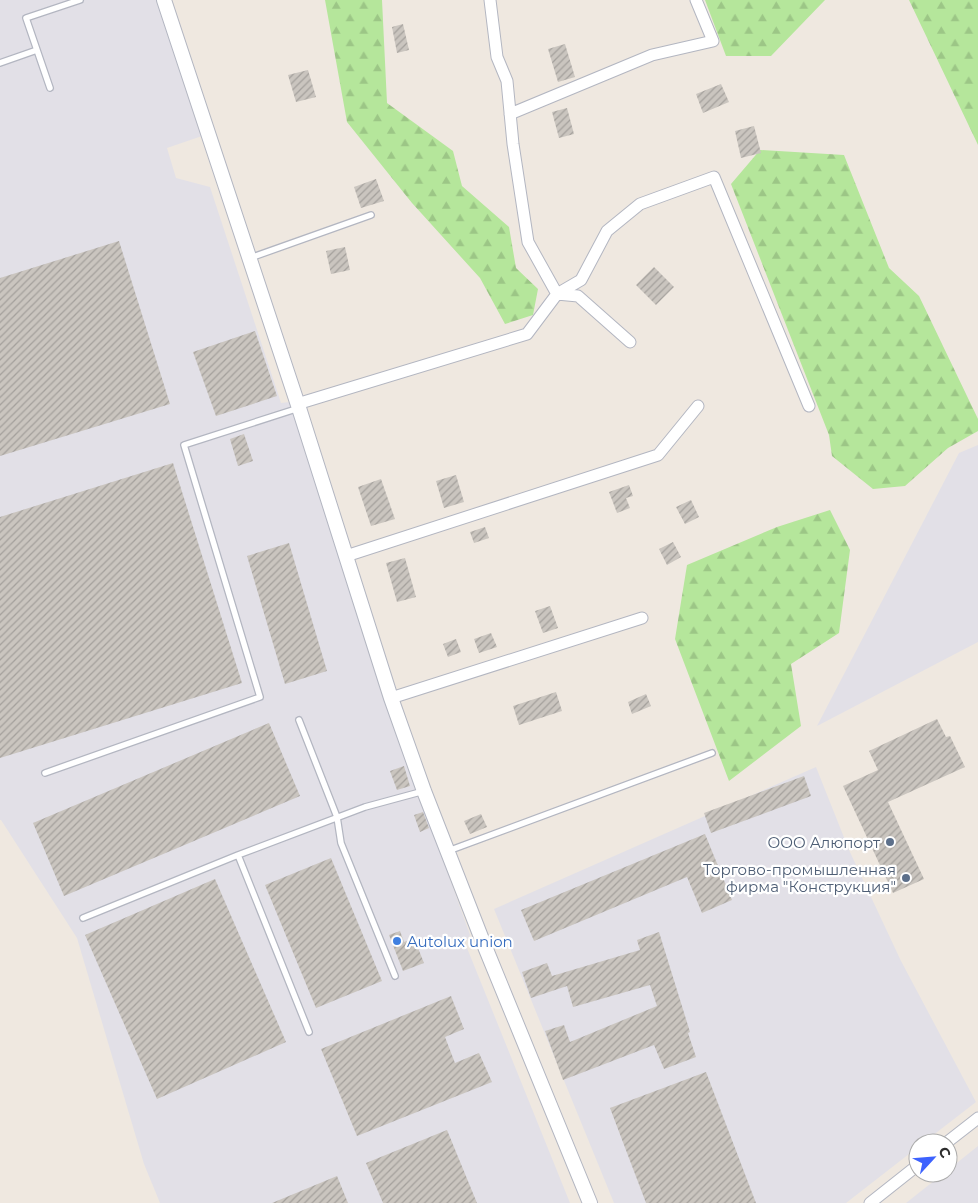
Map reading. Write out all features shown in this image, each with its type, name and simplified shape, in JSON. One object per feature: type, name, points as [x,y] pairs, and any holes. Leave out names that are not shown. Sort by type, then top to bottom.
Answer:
[{"type":"street","points":[[164,0],[298,406],[391,698],[424,791],[481,937],[590,1203]]},
{"type":"street","points":[[490,0],[496,57],[507,81],[513,144],[528,242],[557,294]]},
{"type":"street","points":[[510,114],[652,55],[712,41],[696,0]]},
{"type":"street","points":[[298,406],[527,334],[557,294],[581,280],[607,231],[640,204],[714,177],[809,406]]},
{"type":"street","points":[[557,294],[578,296],[630,342]]},
{"type":"street","points":[[346,556],[658,455],[698,406]]},
{"type":"street","points":[[391,698],[642,618]]},
{"type":"street","points":[[958,1134],[978,1118]]},
{"type":"street","points":[[870,1203],[908,1173]]},
{"type":"lane","points":[[50,88],[26,18],[80,0]]},
{"type":"lane","points":[[0,63],[37,50]]},
{"type":"lane","points":[[249,258],[371,215]]},
{"type":"lane","points":[[45,772],[260,697],[184,445],[298,406]]},
{"type":"lane","points":[[299,720],[337,817],[341,843],[394,976]]},
{"type":"lane","points":[[448,851],[712,753]]},
{"type":"lane","points":[[84,918],[337,817],[365,807],[424,791]]},
{"type":"lane","points":[[238,855],[308,1032]]},
{"type":"shaded area","points":[[0,0],[157,0],[202,136],[167,148],[176,178],[210,187],[281,403],[290,402],[376,672],[470,935],[465,943],[570,1203],[160,1203],[144,1164],[77,938],[0,820]]},
{"type":"shaded area","points":[[978,445],[978,642],[817,726],[959,453]]},
{"type":"shaded area","points":[[816,767],[849,850],[901,961],[976,1102],[936,1133],[908,1133],[908,1155],[846,1203],[614,1203],[494,909]]},
{"type":"shaded area","points":[[978,1146],[978,1203],[906,1203],[931,1183],[958,1183],[958,1162]]},
{"type":"green space","points":[[325,0],[382,0],[387,103],[453,151],[462,186],[509,227],[516,268],[538,289],[533,315],[505,324],[480,278],[412,203],[347,122]]},
{"type":"green space","points":[[705,0],[825,0],[771,56],[726,56]]},
{"type":"green space","points":[[909,0],[978,0],[978,145]]},
{"type":"green space","points":[[760,150],[844,155],[889,268],[919,296],[978,419],[978,431],[948,448],[905,486],[873,489],[832,456],[829,435],[731,184]]},
{"type":"green space","points":[[830,510],[850,550],[839,633],[791,664],[801,726],[729,781],[675,639],[687,565],[777,527]]},
{"type":"building","points":[[403,24],[409,50],[397,53],[392,27]]},
{"type":"building","points":[[565,44],[575,77],[558,82],[548,49]]},
{"type":"building","points":[[308,70],[316,97],[296,102],[288,75]]},
{"type":"building","points":[[721,84],[729,102],[703,113],[696,94]]},
{"type":"building","points":[[567,108],[574,134],[559,138],[552,112]]},
{"type":"building","points":[[754,126],[761,153],[741,158],[735,131]]},
{"type":"building","points":[[376,179],[384,201],[361,208],[354,187]]},
{"type":"building","points":[[119,241],[170,404],[0,456],[0,278]]},
{"type":"building","points":[[345,247],[350,270],[331,274],[326,251]]},
{"type":"building","points":[[654,267],[674,287],[656,305],[636,285]]},
{"type":"building","points":[[255,331],[277,396],[216,416],[193,352]]},
{"type":"building","points":[[244,434],[253,461],[238,466],[230,439]]},
{"type":"building","points":[[173,463],[242,683],[0,758],[0,517]]},
{"type":"building","points":[[456,475],[464,502],[444,508],[436,481]]},
{"type":"building","points":[[381,479],[395,519],[371,526],[358,487]]},
{"type":"building","points":[[629,485],[633,496],[626,498],[630,508],[617,513],[609,492]]},
{"type":"building","points":[[691,500],[699,517],[685,524],[676,507]]},
{"type":"building","points":[[485,527],[489,538],[474,543],[470,532]]},
{"type":"building","points":[[673,542],[681,557],[667,565],[659,549]]},
{"type":"building","points":[[289,543],[327,671],[285,684],[247,556]]},
{"type":"building","points":[[405,558],[416,597],[397,602],[386,563]]},
{"type":"building","points":[[550,606],[558,628],[543,633],[535,611]]},
{"type":"building","points":[[491,633],[497,647],[479,653],[474,639]]},
{"type":"building","points":[[456,639],[461,652],[448,657],[443,644]]},
{"type":"building","points":[[556,692],[562,711],[519,725],[513,706]]},
{"type":"building","points":[[646,694],[651,706],[632,714],[628,702]]},
{"type":"building","points":[[937,719],[946,737],[950,736],[965,767],[888,802],[924,879],[893,893],[843,786],[878,770],[869,751]]},
{"type":"building","points":[[269,723],[300,796],[64,896],[33,823]]},
{"type":"building","points":[[404,766],[410,786],[397,790],[390,771]]},
{"type":"building","points":[[804,776],[811,796],[711,833],[704,813]]},
{"type":"building","points":[[423,812],[429,828],[420,832],[414,815]]},
{"type":"building","points":[[481,814],[487,827],[470,834],[464,821]]},
{"type":"building","points":[[705,834],[732,900],[702,913],[687,877],[534,941],[521,910]]},
{"type":"building","points":[[331,858],[382,981],[316,1008],[265,885]]},
{"type":"building","points":[[215,879],[286,1042],[157,1099],[85,935]]},
{"type":"building","points":[[400,931],[404,942],[414,938],[424,963],[403,971],[389,935]]},
{"type":"building","points":[[659,932],[696,1057],[664,1069],[654,1045],[563,1080],[545,1031],[564,1025],[570,1042],[657,1006],[650,985],[573,1007],[567,986],[531,998],[522,972],[547,963],[552,976],[640,950],[637,940]]},
{"type":"building","points":[[451,996],[464,1029],[445,1037],[455,1063],[479,1053],[492,1082],[357,1136],[321,1049]]},
{"type":"building","points":[[706,1072],[756,1203],[646,1203],[610,1108]]},
{"type":"building","points":[[447,1130],[477,1203],[383,1203],[366,1163]]},
{"type":"building","points":[[337,1176],[348,1203],[272,1203]]},
{"type":"place","name":"ООО Алюпорт","points":[[890,842]]},
{"type":"place","name":"Торгово-промышленная фирма \"Конструкция\"","points":[[906,878]]},
{"type":"place","name":"Autolux union","points":[[397,941]]}]
